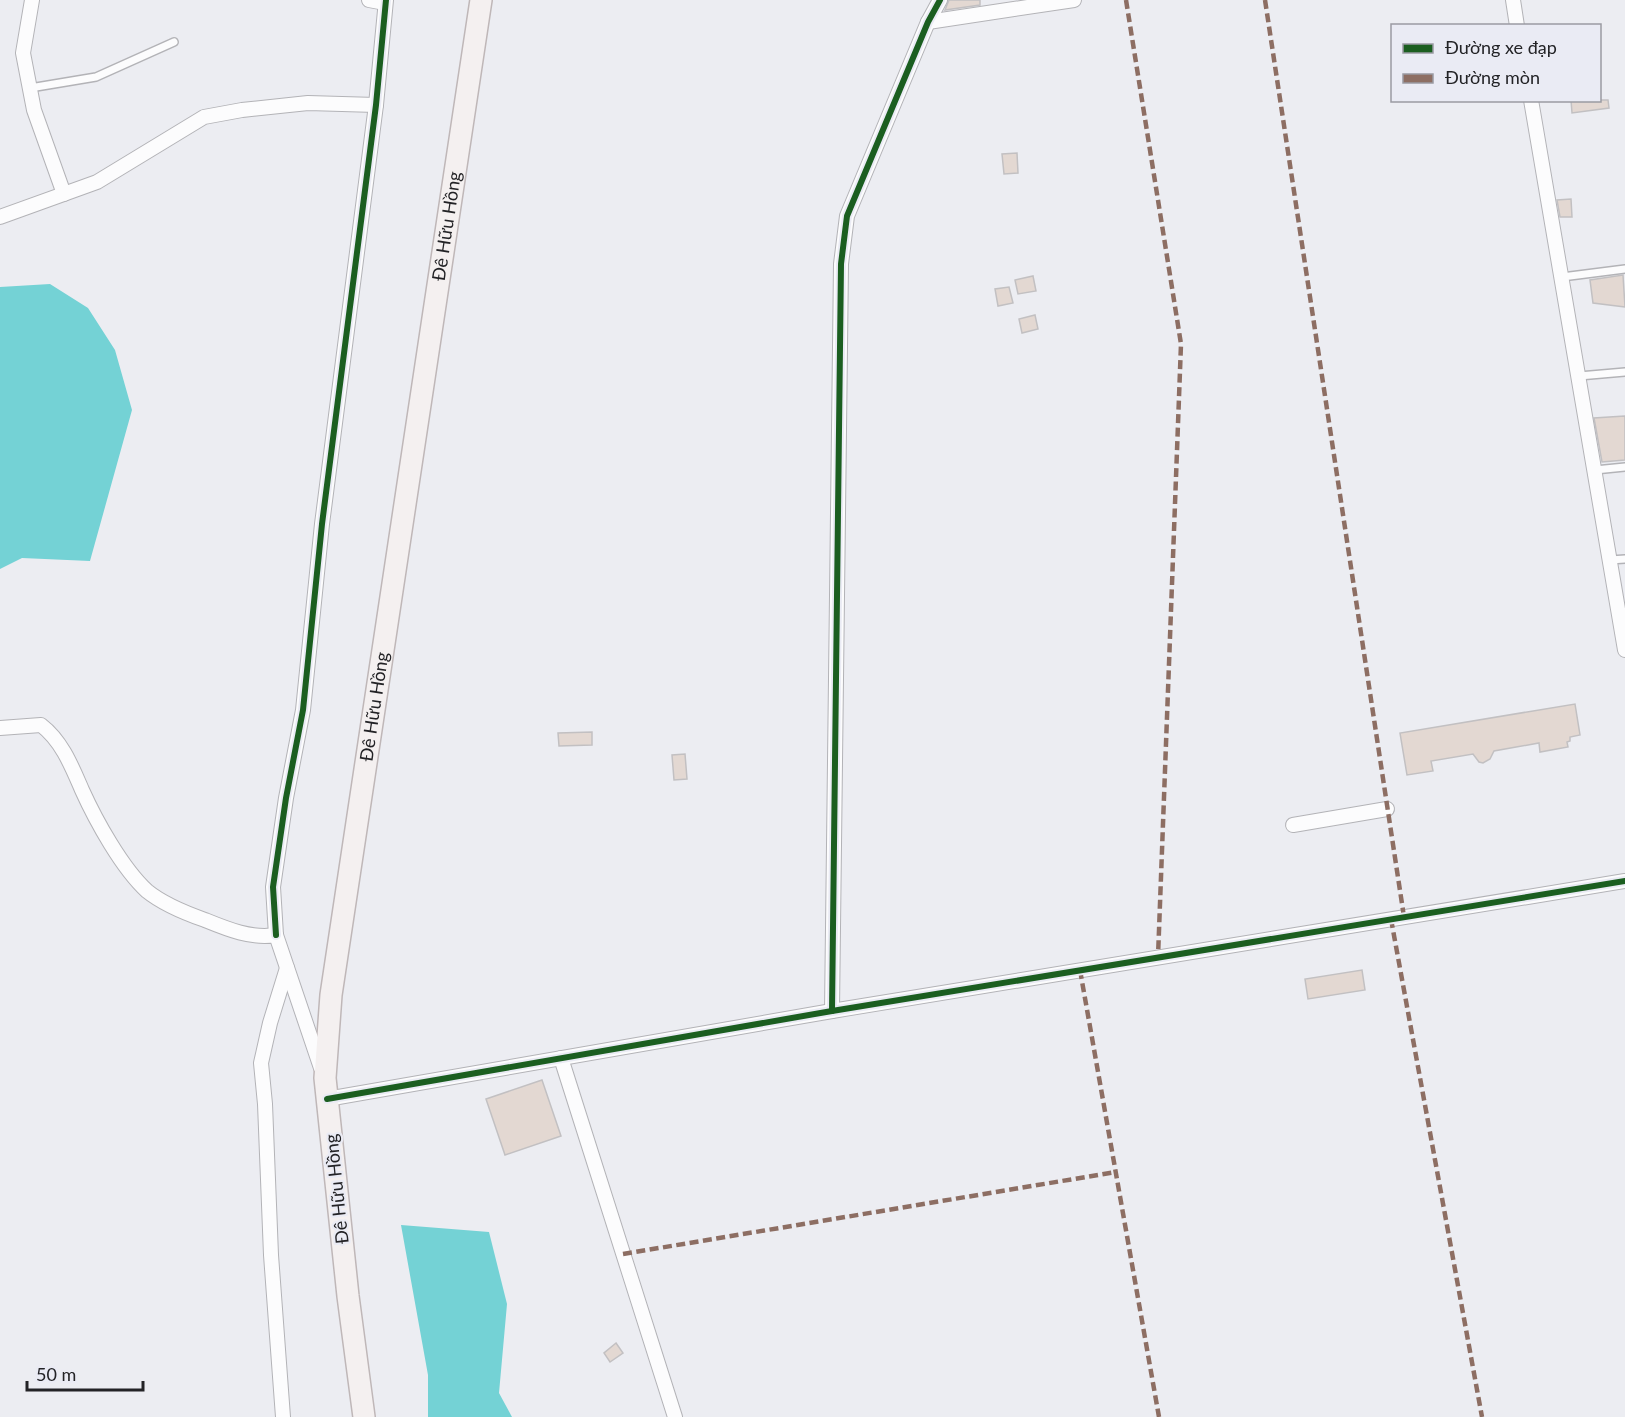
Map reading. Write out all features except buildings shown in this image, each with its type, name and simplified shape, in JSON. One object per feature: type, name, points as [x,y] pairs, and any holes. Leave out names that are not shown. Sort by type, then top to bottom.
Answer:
[{"type":"main road","name":"Đê Hữu Hồng","points":[[364,1417],[348,1296],[326,1089],[332,995],[481,0]]},
{"type":"street","points":[[32,0],[23,53],[34,110],[64,194]]},
{"type":"street","points":[[369,0],[385,1],[376,105],[321,524],[303,710],[286,798],[273,887],[276,935],[326,1089],[561,1058],[832,1011],[1625,881]]},
{"type":"street","points":[[832,1011],[841,264],[847,216],[928,22],[940,0]]},
{"type":"street","points":[[928,22],[1074,0]]},
{"type":"street","points":[[1513,0],[1517,24]]},
{"type":"street","points":[[1531,102],[1625,650]]},
{"type":"street","points":[[0,217],[98,182],[204,117],[242,110],[308,104],[376,105]]},
{"type":"street","points":[[0,728],[41,725],[54,735],[93,813],[123,861],[148,891],[179,910],[230,930],[263,937],[276,935]]},
{"type":"street","points":[[1293,825],[1387,809]]},
{"type":"street","points":[[283,1417],[270,1255],[265,1104],[261,1063],[270,1023],[287,968]]},
{"type":"street","points":[[561,1058],[675,1417]]},
{"type":"lane","points":[[30,88],[96,77],[174,42]]},
{"type":"lane","points":[[1562,277],[1625,269]]},
{"type":"lane","points":[[1579,376],[1625,372]]},
{"type":"lane","points":[[1595,470],[1625,467]]},
{"type":"lane","points":[[1610,560],[1625,559]]},
{"type":"water","points":[[50,284],[88,308],[115,350],[132,410],[90,561],[22,558],[0,569],[0,287]]},
{"type":"water","points":[[401,1225],[489,1232],[507,1304],[499,1393],[512,1417],[428,1417],[428,1375]]},
{"type":"marked path","points":[[1126,0],[1181,344],[1158,957]]},
{"type":"marked path","points":[[1265,0],[1404,917]]},
{"type":"marked path","points":[[1391,919],[1482,1417]]},
{"type":"marked path","points":[[1080,970],[1159,1417]]},
{"type":"marked path","points":[[623,1254],[1116,1172]]},
{"type":"cycle path","points":[[276,935],[273,887],[286,798],[303,710],[322,524],[376,105],[386,0]]},
{"type":"cycle path","points":[[832,1011],[841,264],[847,216],[928,22],[940,0]]},
{"type":"cycle path","points":[[327,1099],[832,1011],[1625,881]]}]
